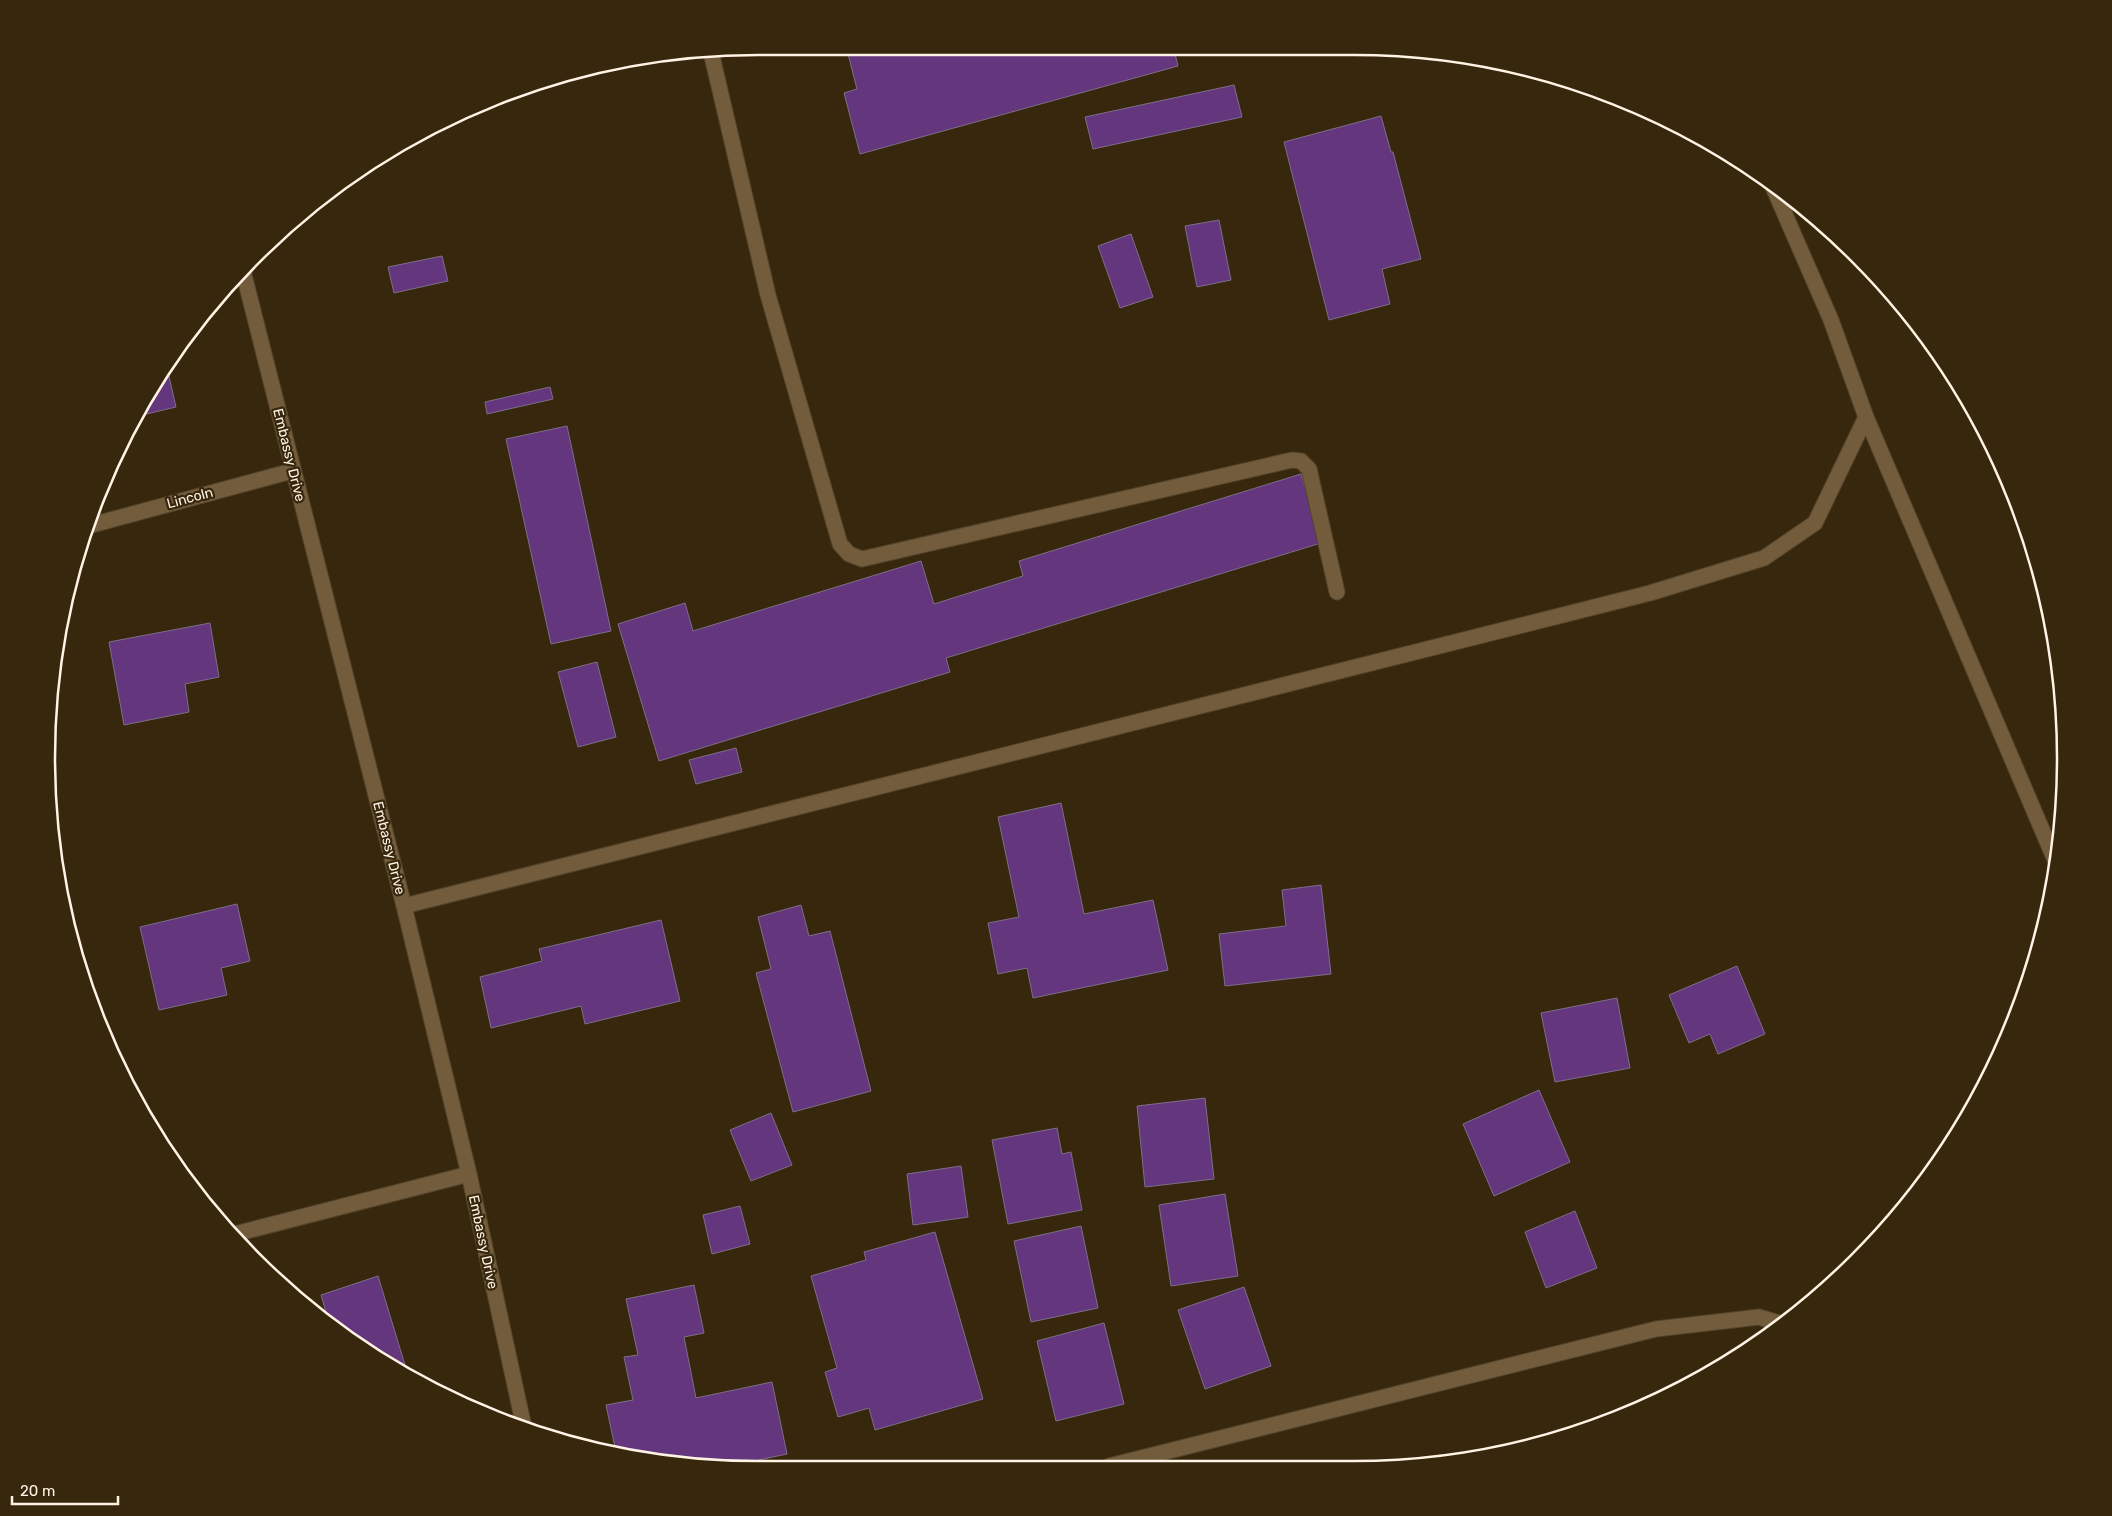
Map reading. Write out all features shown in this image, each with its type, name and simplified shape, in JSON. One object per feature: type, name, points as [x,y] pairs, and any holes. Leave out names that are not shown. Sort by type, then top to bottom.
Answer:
[{"type":"street","points":[[712,57],[768,295],[840,544],[849,554],[862,559],[1292,460],[1301,461],[1308,469],[1337,592]]},
{"type":"street","points":[[1777,196],[1831,320],[1866,417],[2051,850]]},
{"type":"street","name":"Embassy Drive","points":[[245,278],[292,471],[404,906],[468,1174],[523,1420]]},
{"type":"street","points":[[404,906],[1641,596],[1764,558],[1814,523],[1866,417]]},
{"type":"street","name":"Lincoln","points":[[95,524],[292,471]]},
{"type":"street","points":[[239,1233],[468,1174]]},
{"type":"street","points":[[1129,1461],[1656,1329],[1759,1318],[1774,1322]]},
{"type":"building","points":[[848,55],[1175,55],[1178,66],[860,154],[844,93],[857,89]]},
{"type":"building","points":[[1234,85],[1242,117],[1093,149],[1085,117]]},
{"type":"building","points":[[1381,116],[1391,152],[1393,152],[1421,259],[1382,269],[1390,304],[1329,320],[1284,142]]},
{"type":"building","points":[[1219,220],[1231,280],[1197,287],[1185,226]]},
{"type":"building","points":[[1131,234],[1153,297],[1120,308],[1098,246]]},
{"type":"building","points":[[442,256],[448,281],[394,293],[388,267]]},
{"type":"building","points":[[169,374],[176,407],[144,414]]},
{"type":"building","points":[[550,387],[553,399],[487,414],[485,402]]},
{"type":"building","points":[[567,426],[611,631],[551,644],[506,439]]},
{"type":"building","points":[[1301,474],[1321,543],[946,658],[950,672],[659,761],[618,624],[685,603],[693,631],[921,561],[934,604],[1023,576],[1019,561]]},
{"type":"building","points":[[210,623],[219,677],[185,684],[189,712],[124,725],[109,642]]},
{"type":"building","points":[[597,662],[616,737],[578,747],[558,672]]},
{"type":"building","points":[[736,748],[742,772],[696,784],[689,760]]},
{"type":"building","points":[[1061,803],[1084,914],[1153,900],[1168,970],[1033,998],[1027,968],[998,974],[988,923],[1019,917],[998,817]]},
{"type":"building","points":[[1321,885],[1331,974],[1225,986],[1219,934],[1286,926],[1282,890]]},
{"type":"building","points":[[237,904],[250,961],[221,968],[227,995],[159,1010],[140,927]]},
{"type":"building","points":[[801,905],[809,936],[830,931],[871,1091],[793,1112],[756,973],[771,969],[758,917]]},
{"type":"building","points":[[661,920],[680,1001],[585,1024],[581,1006],[491,1028],[480,977],[542,961],[539,949]]},
{"type":"building","points":[[1737,966],[1765,1034],[1718,1054],[1710,1034],[1689,1043],[1669,995]]},
{"type":"building","points":[[1617,998],[1630,1068],[1555,1082],[1541,1013]]},
{"type":"building","points":[[1539,1090],[1570,1162],[1494,1196],[1463,1124]]},
{"type":"building","points":[[1205,1098],[1214,1179],[1145,1187],[1137,1106]]},
{"type":"building","points":[[771,1113],[792,1165],[751,1181],[730,1130]]},
{"type":"building","points":[[1057,1128],[1062,1154],[1071,1152],[1082,1210],[1008,1224],[992,1140]]},
{"type":"building","points":[[961,1166],[968,1217],[913,1225],[907,1174]]},
{"type":"building","points":[[1225,1194],[1238,1276],[1171,1286],[1159,1205]]},
{"type":"building","points":[[740,1206],[750,1244],[712,1254],[703,1215]]},
{"type":"building","points":[[1575,1211],[1597,1268],[1546,1288],[1525,1232]]},
{"type":"building","points":[[1081,1226],[1098,1308],[1031,1322],[1014,1241]]},
{"type":"building","points":[[935,1232],[983,1399],[875,1430],[869,1408],[838,1417],[825,1372],[837,1368],[811,1276],[866,1260],[864,1252]]},
{"type":"building","points":[[378,1276],[405,1367],[367,1343],[326,1313],[321,1295]]},
{"type":"building","points":[[694,1285],[704,1333],[684,1337],[696,1398],[772,1382],[787,1454],[755,1461],[712,1459],[666,1455],[615,1446],[606,1405],[633,1400],[624,1357],[638,1355],[626,1299]]},
{"type":"building","points":[[1244,1287],[1271,1366],[1205,1389],[1178,1310]]},
{"type":"building","points":[[1104,1323],[1124,1404],[1056,1421],[1037,1341]]}]
